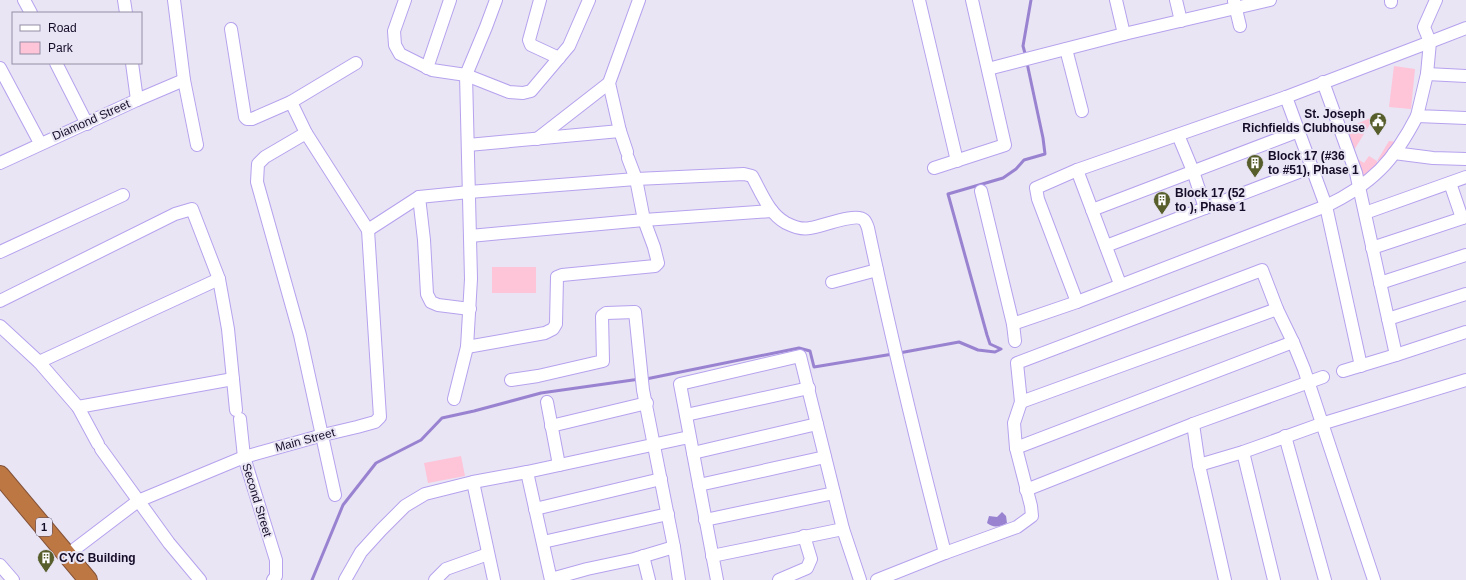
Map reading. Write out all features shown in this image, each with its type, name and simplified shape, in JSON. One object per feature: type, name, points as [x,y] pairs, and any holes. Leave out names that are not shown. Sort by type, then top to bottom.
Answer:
[{"type":"highway","name":"1","points":[[0,475],[88,580]]},
{"type":"street","points":[[24,0],[30,12]]},
{"type":"street","points":[[124,0],[126,12]]},
{"type":"street","points":[[174,0],[184,80],[197,145]]},
{"type":"street","points":[[405,0],[394,31],[395,45],[400,54],[432,70],[466,75],[508,92],[523,93],[531,90],[569,46],[588,0]]},
{"type":"street","points":[[427,68],[450,0]]},
{"type":"street","points":[[454,399],[467,347],[470,309],[471,280],[466,75],[496,0]]},
{"type":"street","points":[[540,0],[529,40],[531,45],[559,58]]},
{"type":"street","points":[[537,139],[609,83],[639,0]]},
{"type":"street","points":[[919,0],[957,161]]},
{"type":"street","points":[[934,168],[1005,145],[972,0]]},
{"type":"street","points":[[1116,0],[1124,34]]},
{"type":"street","points":[[1176,0],[1181,21]]},
{"type":"street","points":[[988,69],[1181,21],[1235,4],[1270,0]]},
{"type":"street","points":[[1013,324],[1077,302],[1120,284],[1326,206],[1345,196],[1370,179],[1389,161],[1407,134],[1416,116],[1427,74],[1430,42],[1424,27],[1436,0]]},
{"type":"street","points":[[1235,4],[1240,26]]},
{"type":"street","points":[[1077,302],[1038,199],[1036,188],[1077,170],[1286,97],[1466,28]]},
{"type":"street","points":[[231,29],[245,117],[247,119],[252,119],[291,102],[356,63]]},
{"type":"street","points":[[1446,36],[1466,36]]},
{"type":"street","points":[[1066,49],[1082,111]]},
{"type":"street","points":[[57,64],[87,124]]},
{"type":"street","points":[[132,64],[137,100]]},
{"type":"street","points":[[0,68],[40,143]]},
{"type":"street","points":[[1427,74],[1466,76]]},
{"type":"street","name":"Diamond Street","points":[[0,163],[40,143],[87,124],[137,100],[184,80]]},
{"type":"street","points":[[1324,82],[1356,173],[1396,355]]},
{"type":"street","points":[[467,347],[545,333],[553,329],[556,324],[557,277],[562,275],[655,266],[658,263],[644,220],[636,179],[620,132],[609,83]]},
{"type":"street","points":[[1286,97],[1326,206],[1361,366]]},
{"type":"street","points":[[291,102],[306,133],[368,230],[419,197],[636,179],[744,174],[752,176],[772,211],[785,222],[796,228],[810,229],[848,218],[860,217],[865,220],[930,496],[945,553]]},
{"type":"street","points":[[1416,116],[1466,118]]},
{"type":"street","points":[[1092,210],[1299,131]]},
{"type":"street","points":[[468,145],[620,132]]},
{"type":"street","points":[[306,133],[265,157],[258,164],[257,182],[300,335],[335,495]]},
{"type":"street","points":[[1178,134],[1193,171],[1204,208]]},
{"type":"street","points":[[1394,153],[1433,158],[1466,159]]},
{"type":"street","points":[[1106,246],[1312,167]]},
{"type":"street","points":[[1077,170],[1120,284]]},
{"type":"street","points":[[1365,213],[1466,177]]},
{"type":"street","points":[[1372,248],[1464,218],[1450,183]]},
{"type":"street","points":[[980,191],[1013,324],[1015,341]]},
{"type":"street","points":[[0,252],[123,195]]},
{"type":"street","points":[[419,197],[424,240],[427,294],[431,302],[438,305],[470,309]]},
{"type":"street","name":"Second Street","points":[[0,301],[175,214],[192,209],[219,280],[228,329],[244,457],[276,560],[276,576],[273,580]]},
{"type":"street","points":[[470,236],[644,220],[772,211]]},
{"type":"street","name":"Main Street","points":[[67,555],[138,501],[244,457],[375,422],[380,417],[368,230]]},
{"type":"street","points":[[1380,283],[1465,258]]},
{"type":"street","points":[[832,282],[877,270]]},
{"type":"street","points":[[876,580],[1017,527],[1032,516],[1031,506],[1016,448],[1014,423],[1021,402],[1017,364],[1262,270],[1277,309],[1293,342],[1308,382],[1374,580]]},
{"type":"street","points":[[39,362],[219,280]]},
{"type":"street","points":[[1388,319],[1466,294]]},
{"type":"street","points":[[1021,402],[1277,309]]},
{"type":"street","points":[[511,380],[538,376],[603,361],[602,316],[606,313],[635,312],[643,390],[655,444],[679,580]]},
{"type":"street","points":[[0,326],[39,362],[78,407],[100,446],[138,501],[169,543],[200,580]]},
{"type":"street","points":[[1343,371],[1466,332]]},
{"type":"street","points":[[1016,448],[1293,342]]},
{"type":"street","points":[[717,580],[680,384],[800,356],[843,529],[860,580]]},
{"type":"street","points":[[1026,490],[1193,424],[1323,377]]},
{"type":"street","points":[[78,407],[233,378]]},
{"type":"street","points":[[1199,465],[1243,452],[1321,424],[1466,380]]},
{"type":"street","points":[[686,415],[809,388]]},
{"type":"street","points":[[547,402],[558,465]]},
{"type":"street","points":[[551,426],[647,403]]},
{"type":"street","points":[[693,453],[817,424]]},
{"type":"street","points":[[1193,424],[1199,465],[1224,580]]},
{"type":"street","points":[[1285,436],[1325,580]]},
{"type":"street","points":[[345,580],[361,552],[381,530],[405,506],[425,494],[473,482],[527,472],[689,437]]},
{"type":"street","points":[[1243,452],[1274,580]]},
{"type":"street","points":[[699,485],[825,457]]},
{"type":"street","points":[[527,472],[551,580],[588,574],[674,547]]},
{"type":"street","points":[[535,509],[661,479]]},
{"type":"street","points":[[473,482],[494,580]]},
{"type":"street","points":[[705,520],[834,493]]},
{"type":"street","points":[[543,542],[668,514]]},
{"type":"street","points":[[712,556],[843,529]]},
{"type":"street","points":[[779,580],[807,568],[811,559],[804,536]]},
{"type":"street","points":[[435,580],[446,569],[488,554]]},
{"type":"street","points":[[643,556],[649,580]]},
{"type":"street","points":[[0,565],[13,580]]},
{"type":"green space","points":[[1394,66],[1415,69],[1411,109],[1389,107]]},
{"type":"green space","points":[[1375,116],[1351,155],[1364,163],[1369,156],[1377,161],[1377,169],[1358,185],[1338,132]]},
{"type":"green space","points":[[1389,141],[1397,142],[1385,158],[1377,161]]},
{"type":"green space","points":[[492,267],[536,267],[536,293],[492,293]]},
{"type":"green space","points":[[461,456],[465,476],[428,483],[424,463]]},
{"type":"shaded area","points":[[1002,512],[1006,516],[1007,523],[992,526],[987,523],[989,516],[997,517]]},
{"type":"waterway","points":[[1026,57],[1023,46],[1031,0]]},
{"type":"waterway","points":[[899,353],[959,342],[978,350],[995,352],[1001,349],[990,344],[948,194],[1003,178],[1016,169],[1024,160],[1045,154],[1027,63]]},
{"type":"waterway","points":[[646,379],[799,348],[810,351],[814,367],[893,354]]},
{"type":"waterway","points":[[312,580],[343,505],[376,463],[421,440],[442,418],[541,393],[640,379]]},
{"type":"place","name":"St. Joseph Richfields Clubhouse","points":[[1378,136]]},
{"type":"place","name":"Block 17 (#36 to #51), Phase 1","points":[[1255,178]]},
{"type":"place","name":"Block 17 (52 to ), Phase 1","points":[[1162,215]]},
{"type":"place","name":"CYC Building","points":[[46,573]]}]
